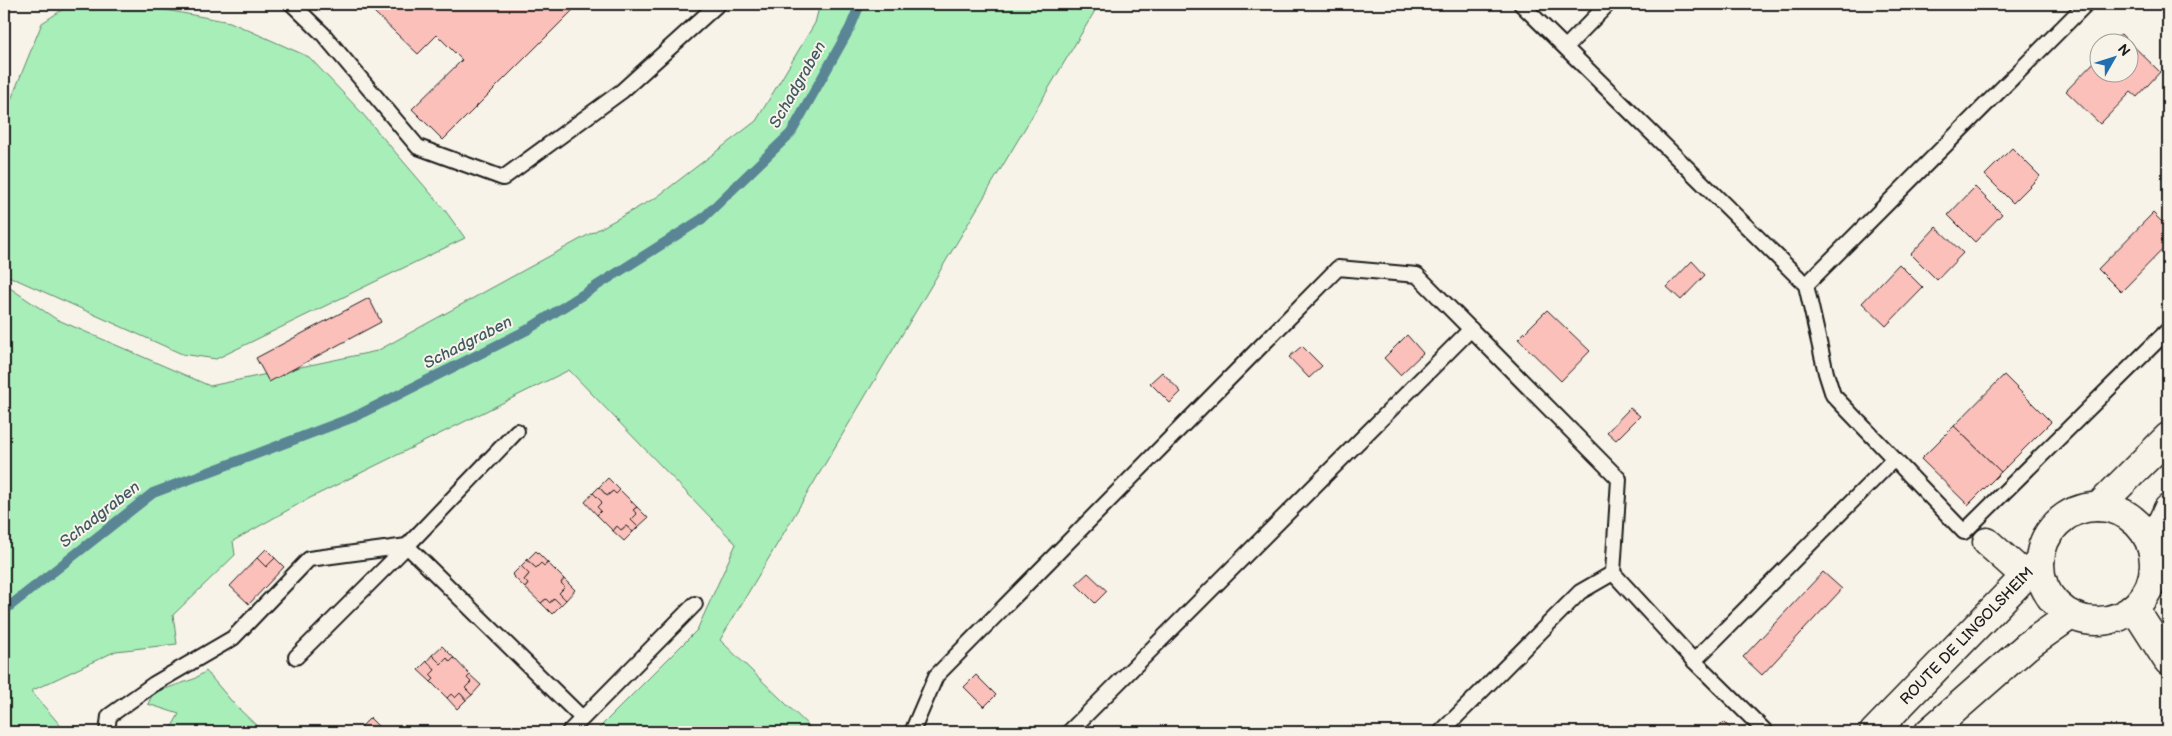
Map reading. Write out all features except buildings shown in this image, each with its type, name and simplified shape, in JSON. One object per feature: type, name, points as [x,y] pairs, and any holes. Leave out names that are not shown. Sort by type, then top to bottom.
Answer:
[{"type":"main road","points":[[2098,507],[2168,437]]},
{"type":"main road","points":[[1976,537],[2033,568],[2042,578],[2048,593],[2058,606],[2071,615],[2087,621],[2103,621],[2120,617],[2134,608],[2145,596],[2152,580],[2154,563],[2151,546],[2143,530],[2130,518],[2115,510],[2098,507],[2080,509],[2065,517],[2052,529],[2043,544],[2033,568]]},
{"type":"main road","points":[[2151,546],[2168,508]]},
{"type":"main road","name":"ROUTE DE LINGOLSHEIM","points":[[1874,732],[2033,568]]},
{"type":"main road","points":[[2134,608],[2168,661]]},
{"type":"main road","points":[[1929,732],[2027,646],[2071,615]]},
{"type":"lane","points":[[292,4],[323,34],[418,147],[503,178],[622,91],[718,4]]},
{"type":"lane","points":[[1521,4],[1806,285],[1826,373],[1834,395],[1894,459],[1976,537],[2168,330]]},
{"type":"lane","points":[[1566,47],[1608,4]]},
{"type":"lane","points":[[1806,285],[2086,4]]},
{"type":"lane","points":[[912,732],[936,676],[1338,268],[1417,275],[1619,479],[1612,573],[1694,661],[1766,732]]},
{"type":"lane","points":[[1069,732],[1470,329]]},
{"type":"lane","points":[[296,657],[407,546],[517,431]]},
{"type":"lane","points":[[1694,661],[1894,459]]},
{"type":"lane","points":[[407,546],[582,718]]},
{"type":"lane","points":[[107,732],[109,716],[154,684],[233,638],[309,559],[407,546]]},
{"type":"lane","points":[[1441,732],[1580,592],[1612,573]]},
{"type":"lane","points":[[569,732],[695,604]]},
{"type":"green space","points":[[71,4],[134,4],[230,22],[309,57],[361,112],[444,209],[465,238],[216,359],[182,354],[4,274],[4,117],[42,23]]},
{"type":"green space","points":[[820,4],[1099,4],[720,640],[815,732],[595,732],[697,630],[736,544],[569,370],[304,501],[233,541],[235,555],[173,615],[177,644],[116,651],[31,691],[66,732],[8,732],[4,728],[4,284],[56,319],[210,386],[377,351],[657,197],[756,121],[815,23]]},
{"type":"green space","points":[[206,671],[234,704],[263,732],[169,732],[179,714],[148,704],[153,693],[194,679]]},
{"type":"waterway","name":"Schadgraben","points":[[6,609],[153,493],[354,417],[527,330],[702,219],[791,133],[850,28],[860,4]]}]
